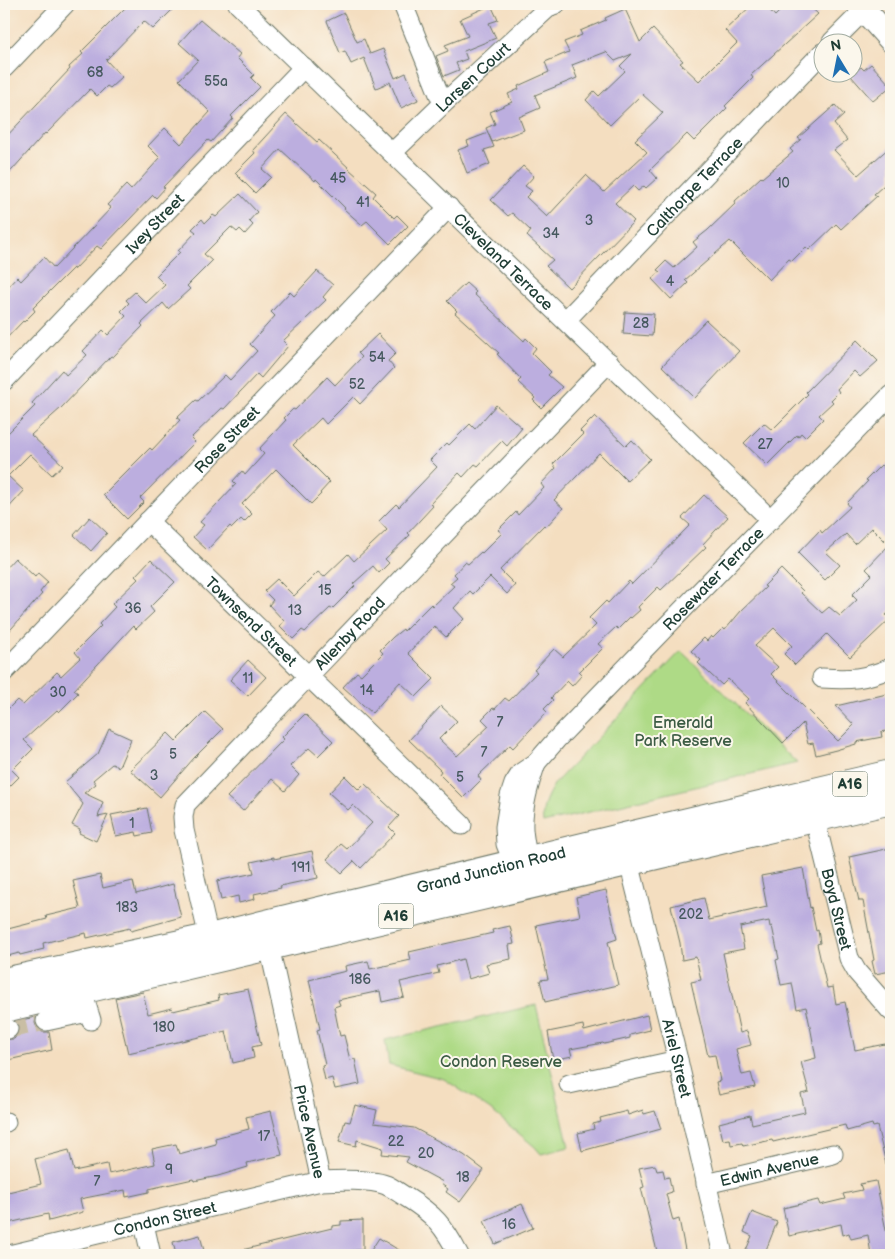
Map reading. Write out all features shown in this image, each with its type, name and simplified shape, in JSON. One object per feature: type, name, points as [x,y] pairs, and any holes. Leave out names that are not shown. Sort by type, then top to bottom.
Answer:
[{"type":"highway","name":"Grand Junction Road","points":[[4,982],[50,972],[211,949],[267,936],[522,871],[626,850],[811,806],[891,774]]},
{"type":"highway","name":"Grand Junction Road","points":[[811,806],[891,800]]},
{"type":"highway","name":"Grand Junction Road","points":[[5,1021],[84,1008],[211,949]]},
{"type":"main road","points":[[861,7],[891,40]]},
{"type":"street","points":[[4,68],[65,4]]},
{"type":"street","name":"Cleveland Terrace","points":[[238,4],[566,320],[770,520]]},
{"type":"street","name":"Larsen Court","points":[[392,153],[550,6],[556,4]]},
{"type":"street","points":[[404,7],[443,104]]},
{"type":"street","points":[[840,32],[861,7]]},
{"type":"street","name":"Calthorpe Terrace","points":[[566,320],[812,63]]},
{"type":"street","name":"Ivey Street","points":[[4,380],[304,68]]},
{"type":"street","name":"Rose Street","points":[[4,672],[449,207]]},
{"type":"street","name":"Allenby Road","points":[[211,949],[184,830],[183,816],[185,805],[609,362]]},
{"type":"street","name":"Rosewater Terrace","points":[[522,871],[506,844],[505,827],[510,796],[514,784],[521,773],[536,763],[556,740],[891,395]]},
{"type":"street","name":"Townsend Street","points":[[148,521],[462,825]]},
{"type":"street","points":[[822,678],[851,680],[891,668]]},
{"type":"street","name":"Boyd Street","points":[[811,806],[849,958],[857,972],[888,1001]]},
{"type":"street","name":"Ariel Street","points":[[626,850],[678,1060],[723,1255]]},
{"type":"street","name":"Price Avenue","points":[[267,936],[321,1182],[359,1181],[385,1185],[427,1210],[440,1223],[459,1255]]},
{"type":"street","points":[[46,1021],[84,1008],[50,972]]},
{"type":"street","points":[[568,1084],[678,1060]]},
{"type":"street","name":"Edwin Avenue","points":[[706,1184],[833,1154]]},
{"type":"street","name":"Condon Street","points":[[9,1255],[321,1182]]},
{"type":"street","points":[[144,1224],[151,1255]]},
{"type":"green space","name":"Emerald Park Reserve","points":[[681,651],[797,763],[543,823],[545,802],[555,783]]},
{"type":"green space","name":"Condon Reserve","points":[[536,1005],[569,1147],[541,1154],[492,1111],[444,1079],[389,1065],[385,1040]]},
{"type":"building","points":[[129,4],[178,4],[153,29],[144,21],[106,60],[122,77],[110,88],[107,86],[97,96],[90,89],[45,133],[4,179],[4,139],[70,69],[69,67],[83,54],[81,52]]},
{"type":"building","points":[[753,4],[764,4],[775,16],[787,4],[807,4],[818,14],[751,75],[753,78],[725,106],[727,108],[694,141],[687,134],[650,170],[657,178],[646,188],[644,186],[638,191],[633,186],[615,203],[634,221],[569,288],[546,266],[553,260],[527,236],[531,231],[512,213],[508,216],[491,200],[523,166],[534,176],[525,186],[532,191],[526,197],[547,217],[586,175],[604,192],[647,152],[635,140],[663,113],[642,94],[610,125],[586,100],[594,91],[599,96],[625,71],[620,66],[632,54],[615,61],[606,52],[572,65],[577,78],[535,95],[540,108],[519,117],[524,130],[492,142],[486,128],[495,124],[490,112],[512,102],[508,94],[519,89],[518,86],[549,72],[545,62],[569,52],[564,42],[582,35],[580,31],[606,20],[605,18],[625,9],[640,42],[653,29],[683,61],[680,63],[699,81],[737,43],[725,30]]},
{"type":"building","points":[[491,5],[498,20],[489,23],[496,38],[464,51],[467,59],[456,63],[459,70],[444,76],[436,56],[448,51],[445,45],[468,36],[460,19]]},
{"type":"building","points":[[344,13],[357,42],[364,39],[370,54],[383,49],[395,78],[406,73],[418,100],[401,108],[390,82],[376,88],[364,58],[351,64],[345,51],[340,53],[327,21]]},
{"type":"building","points":[[200,20],[240,54],[237,58],[254,75],[251,78],[260,87],[231,116],[233,118],[211,142],[208,140],[163,187],[165,188],[156,198],[153,195],[101,249],[97,246],[74,270],[73,268],[33,308],[35,311],[4,341],[4,291],[17,277],[21,281],[44,257],[54,268],[111,208],[107,205],[126,185],[131,190],[160,158],[148,146],[165,128],[181,144],[210,112],[179,80],[198,60],[179,43]]},
{"type":"building","points":[[871,64],[891,86],[873,101],[856,82],[862,82],[862,68],[864,70]]},
{"type":"building","points":[[835,105],[844,115],[834,124],[847,140],[834,150],[858,175],[891,146],[891,179],[874,194],[877,196],[841,229],[836,224],[809,250],[806,247],[792,261],[789,259],[769,280],[730,241],[685,280],[688,283],[671,299],[652,279],[660,272],[657,270],[666,261],[674,268],[697,247],[693,242],[708,230],[761,177],[793,152],[790,149],[801,140],[798,138]]},
{"type":"building","points":[[286,114],[317,142],[319,140],[376,193],[373,197],[394,218],[397,215],[408,226],[390,244],[367,221],[362,225],[316,179],[315,181],[280,149],[262,169],[271,177],[255,193],[235,173],[255,153],[253,150]]},
{"type":"building","points":[[488,133],[494,147],[484,150],[490,164],[467,173],[458,150],[469,146],[467,141]]},
{"type":"building","points":[[240,194],[257,212],[249,221],[253,225],[245,234],[240,229],[237,232],[231,227],[204,254],[212,261],[187,286],[190,289],[168,309],[163,303],[141,324],[143,326],[113,357],[111,356],[61,408],[31,435],[63,465],[52,475],[30,454],[8,476],[24,491],[4,513],[4,437],[35,406],[32,403],[62,370],[66,375],[87,355],[83,351],[103,330],[108,335],[126,316],[121,311],[129,303],[126,300],[135,292],[146,303],[165,285],[156,276],[180,252],[178,251],[196,232],[192,229],[202,219],[205,223],[213,215],[216,217]]},
{"type":"building","points":[[317,271],[333,285],[323,297],[326,300],[283,341],[288,346],[261,378],[257,374],[224,409],[222,408],[191,438],[195,442],[140,498],[144,502],[127,519],[103,495],[150,448],[152,450],[180,420],[177,418],[196,400],[198,401],[225,375],[230,380],[257,351],[250,344],[275,316],[271,312],[290,292],[294,296]]},
{"type":"building","points":[[466,283],[476,292],[474,294],[524,341],[526,338],[536,348],[532,353],[551,372],[548,375],[562,387],[541,408],[533,400],[535,398],[518,382],[521,379],[497,354],[499,353],[455,313],[457,311],[447,301]]},
{"type":"building","points":[[625,312],[654,314],[652,336],[623,334]]},
{"type":"building","points":[[706,320],[739,351],[695,398],[662,366]]},
{"type":"building","points":[[378,334],[396,353],[388,361],[394,368],[360,404],[353,397],[326,424],[321,418],[293,445],[330,482],[321,494],[311,504],[276,469],[242,504],[252,514],[244,522],[241,519],[232,528],[230,526],[207,550],[193,537],[204,525],[200,522],[236,484],[233,481],[242,471],[245,475],[264,454],[259,449],[286,420],[284,418],[293,409],[295,410],[327,377],[335,385],[362,357],[358,353]]},
{"type":"building","points":[[857,340],[878,361],[860,377],[854,371],[837,389],[839,392],[831,400],[833,402],[819,415],[823,419],[805,437],[801,433],[798,437],[797,435],[767,465],[744,443],[764,423],[772,430]]},
{"type":"building","points":[[496,405],[522,428],[507,446],[502,441],[478,466],[475,464],[463,477],[459,473],[430,504],[433,506],[408,533],[410,535],[385,559],[389,563],[379,573],[373,566],[353,584],[355,586],[332,609],[330,608],[305,632],[302,630],[293,639],[280,626],[284,621],[269,605],[273,600],[264,591],[277,579],[294,596],[318,572],[324,577],[348,554],[354,561],[387,530],[379,521],[396,504],[399,507],[437,467],[430,460],[447,443],[449,445],[470,424],[475,429]]},
{"type":"building","points":[[595,416],[626,446],[632,440],[650,459],[627,481],[599,453],[554,500],[563,508],[546,527],[544,525],[500,570],[515,585],[507,594],[490,577],[473,594],[470,591],[454,608],[464,619],[446,637],[434,626],[408,653],[434,679],[416,697],[400,682],[372,713],[343,687],[357,672],[361,675],[383,653],[380,650],[393,637],[403,629],[404,631],[431,604],[433,606],[454,586],[450,583],[457,577],[454,574],[465,562],[468,564],[482,553],[502,533],[498,530],[516,512],[518,515],[544,488],[541,484],[556,468],[553,464],[583,434],[580,431]]},
{"type":"building","points":[[891,460],[891,610],[886,615],[890,619],[850,657],[827,634],[795,665],[784,654],[792,646],[774,628],[755,646],[778,667],[771,674],[838,741],[854,725],[836,706],[891,693],[891,730],[881,732],[882,737],[856,742],[856,744],[816,755],[813,743],[808,744],[803,723],[783,743],[745,703],[749,699],[728,679],[722,685],[698,663],[701,660],[691,651],[704,638],[707,641],[723,628],[725,630],[781,569],[803,591],[801,593],[822,613],[829,607],[840,616],[857,600],[852,595],[872,575],[866,569],[889,545],[872,528],[855,544],[846,534],[826,552],[840,565],[825,580],[798,553],[820,530],[822,533],[850,507],[847,503],[868,481],[866,480],[881,465],[884,468]]},
{"type":"building","points":[[704,495],[728,517],[703,544],[706,547],[661,590],[658,587],[638,607],[640,610],[618,629],[616,627],[598,644],[603,648],[579,672],[582,675],[572,686],[567,681],[551,698],[553,700],[544,709],[547,712],[513,748],[510,745],[478,776],[481,780],[463,798],[439,774],[441,771],[409,740],[441,706],[457,721],[439,739],[457,756],[489,726],[482,719],[505,698],[509,701],[537,672],[534,670],[554,649],[563,657],[596,625],[589,618],[606,601],[608,603],[629,581],[632,584],[690,525],[682,518]]},
{"type":"building","points":[[90,517],[107,533],[91,551],[74,535]]},
{"type":"building","points":[[15,558],[35,577],[38,573],[48,582],[40,592],[42,594],[4,637],[4,570]]},
{"type":"building","points":[[151,559],[175,582],[150,607],[154,612],[136,629],[133,626],[74,690],[78,693],[59,712],[57,710],[24,740],[33,749],[12,770],[19,777],[4,792],[4,713],[17,700],[23,705],[57,672],[61,676],[80,658],[75,652],[101,626],[99,624],[115,607],[112,604],[138,579],[135,576]]},
{"type":"building","points":[[248,660],[266,677],[248,696],[230,680]]},
{"type":"building","points":[[205,712],[223,729],[194,758],[160,797],[130,770],[168,733],[176,741]]},
{"type":"building","points":[[305,714],[333,741],[318,756],[309,748],[290,766],[299,775],[285,791],[272,779],[243,811],[227,797],[284,739],[282,737]]},
{"type":"building","points":[[109,729],[131,739],[119,767],[112,764],[93,780],[96,784],[84,793],[103,802],[98,817],[108,815],[96,841],[79,833],[80,829],[72,825],[83,804],[65,782],[98,754]]},
{"type":"building","points":[[345,776],[359,790],[365,784],[399,816],[389,827],[395,833],[361,868],[354,861],[342,873],[327,859],[341,844],[347,849],[372,823],[353,805],[348,810],[329,793]]},
{"type":"building","points":[[147,808],[152,833],[137,836],[136,832],[116,836],[111,815]]},
{"type":"building","points":[[891,848],[891,971],[875,974],[863,901],[859,901],[849,857]]},
{"type":"building","points":[[312,851],[318,878],[254,894],[255,899],[239,903],[238,896],[221,900],[217,881],[254,873],[251,862]]},
{"type":"building","points":[[803,868],[810,908],[816,931],[818,930],[820,943],[817,944],[827,988],[833,987],[836,1004],[845,1002],[855,1050],[885,1044],[887,1051],[891,1050],[891,1164],[886,1164],[877,1126],[873,1127],[872,1124],[847,1131],[845,1125],[773,1142],[772,1140],[743,1146],[742,1143],[731,1145],[730,1139],[723,1140],[719,1123],[750,1115],[752,1124],[805,1112],[801,1094],[809,1092],[801,1062],[816,1058],[806,1007],[797,1009],[792,983],[781,985],[776,960],[779,959],[772,926],[770,927],[769,921],[740,927],[744,949],[723,953],[740,1033],[747,1031],[751,1045],[736,1049],[742,1075],[751,1073],[755,1087],[719,1095],[716,1082],[720,1081],[715,1055],[708,1056],[691,982],[701,980],[696,957],[682,960],[671,906],[704,898],[709,920],[767,907],[761,876]]},
{"type":"building","points":[[100,875],[103,888],[133,881],[136,894],[173,884],[181,917],[131,931],[130,928],[87,938],[86,933],[43,943],[44,949],[4,957],[4,930],[47,919],[46,916],[80,908],[73,881]]},
{"type":"building","points":[[606,890],[617,939],[608,942],[618,985],[545,1002],[540,980],[548,979],[536,925],[580,916],[576,897]]},
{"type":"building","points":[[510,926],[514,944],[509,945],[511,959],[486,964],[489,973],[468,979],[463,959],[437,966],[439,973],[400,982],[404,997],[382,1002],[380,991],[338,1000],[340,1005],[334,1007],[340,1036],[344,1035],[350,1060],[355,1059],[360,1084],[335,1089],[332,1078],[325,1080],[322,1066],[325,1065],[317,1030],[320,1029],[309,980],[346,971],[345,966],[368,961],[370,969],[411,960],[409,952],[493,933],[492,930]]},
{"type":"building","points":[[248,989],[261,1045],[252,1047],[254,1058],[233,1063],[226,1031],[128,1053],[115,998],[143,992],[148,1014],[172,1008],[173,1011],[219,1000],[218,995]]},
{"type":"building","points":[[647,1015],[650,1030],[630,1035],[630,1038],[570,1049],[572,1056],[553,1060],[548,1032],[583,1025],[584,1031]]},
{"type":"building","points":[[36,1017],[35,1023],[37,1028],[42,1032],[49,1032],[52,1050],[4,1061],[4,1039],[14,1039],[18,1034],[19,1028],[16,1021]]},
{"type":"building","points":[[355,1105],[377,1110],[374,1123],[414,1128],[464,1155],[484,1170],[460,1202],[446,1192],[448,1189],[441,1184],[443,1182],[406,1162],[409,1157],[382,1154],[383,1148],[357,1140],[356,1146],[339,1142],[345,1121],[350,1122]]},
{"type":"building","points":[[643,1110],[644,1114],[655,1111],[661,1129],[582,1151],[578,1133],[594,1129],[593,1124],[601,1122],[600,1118],[627,1111],[628,1115]]},
{"type":"building","points":[[271,1111],[282,1155],[247,1163],[248,1167],[218,1176],[194,1181],[193,1179],[149,1189],[149,1192],[126,1197],[125,1190],[80,1199],[83,1212],[49,1221],[48,1214],[4,1224],[4,1193],[41,1184],[35,1159],[69,1150],[74,1171],[107,1164],[109,1174],[155,1164],[152,1149],[176,1144],[179,1154],[216,1144],[215,1138],[249,1129],[246,1117]]},
{"type":"building","points":[[655,1165],[657,1171],[663,1170],[665,1178],[669,1177],[672,1192],[666,1194],[673,1221],[679,1219],[686,1255],[658,1255],[641,1188],[644,1187],[639,1168]]},
{"type":"building","points":[[876,1181],[891,1255],[871,1255],[868,1235],[851,1239],[849,1233],[843,1235],[841,1224],[789,1236],[783,1208],[818,1200],[820,1205],[845,1199],[843,1194],[862,1190],[860,1184]]},
{"type":"building","points":[[522,1204],[533,1228],[495,1244],[484,1221]]},
{"type":"building","points":[[752,1212],[777,1222],[764,1255],[744,1255],[752,1236],[744,1232]]},
{"type":"building","points":[[363,1220],[363,1250],[317,1252],[318,1255],[243,1255],[242,1250],[332,1228],[332,1226],[341,1225],[341,1221]]},
{"type":"building","points":[[200,1235],[205,1255],[176,1255],[173,1242]]},
{"type":"building","points":[[379,1238],[407,1255],[368,1255]]},
{"type":"tunnel","points":[[8,1029],[46,1021]]}]
